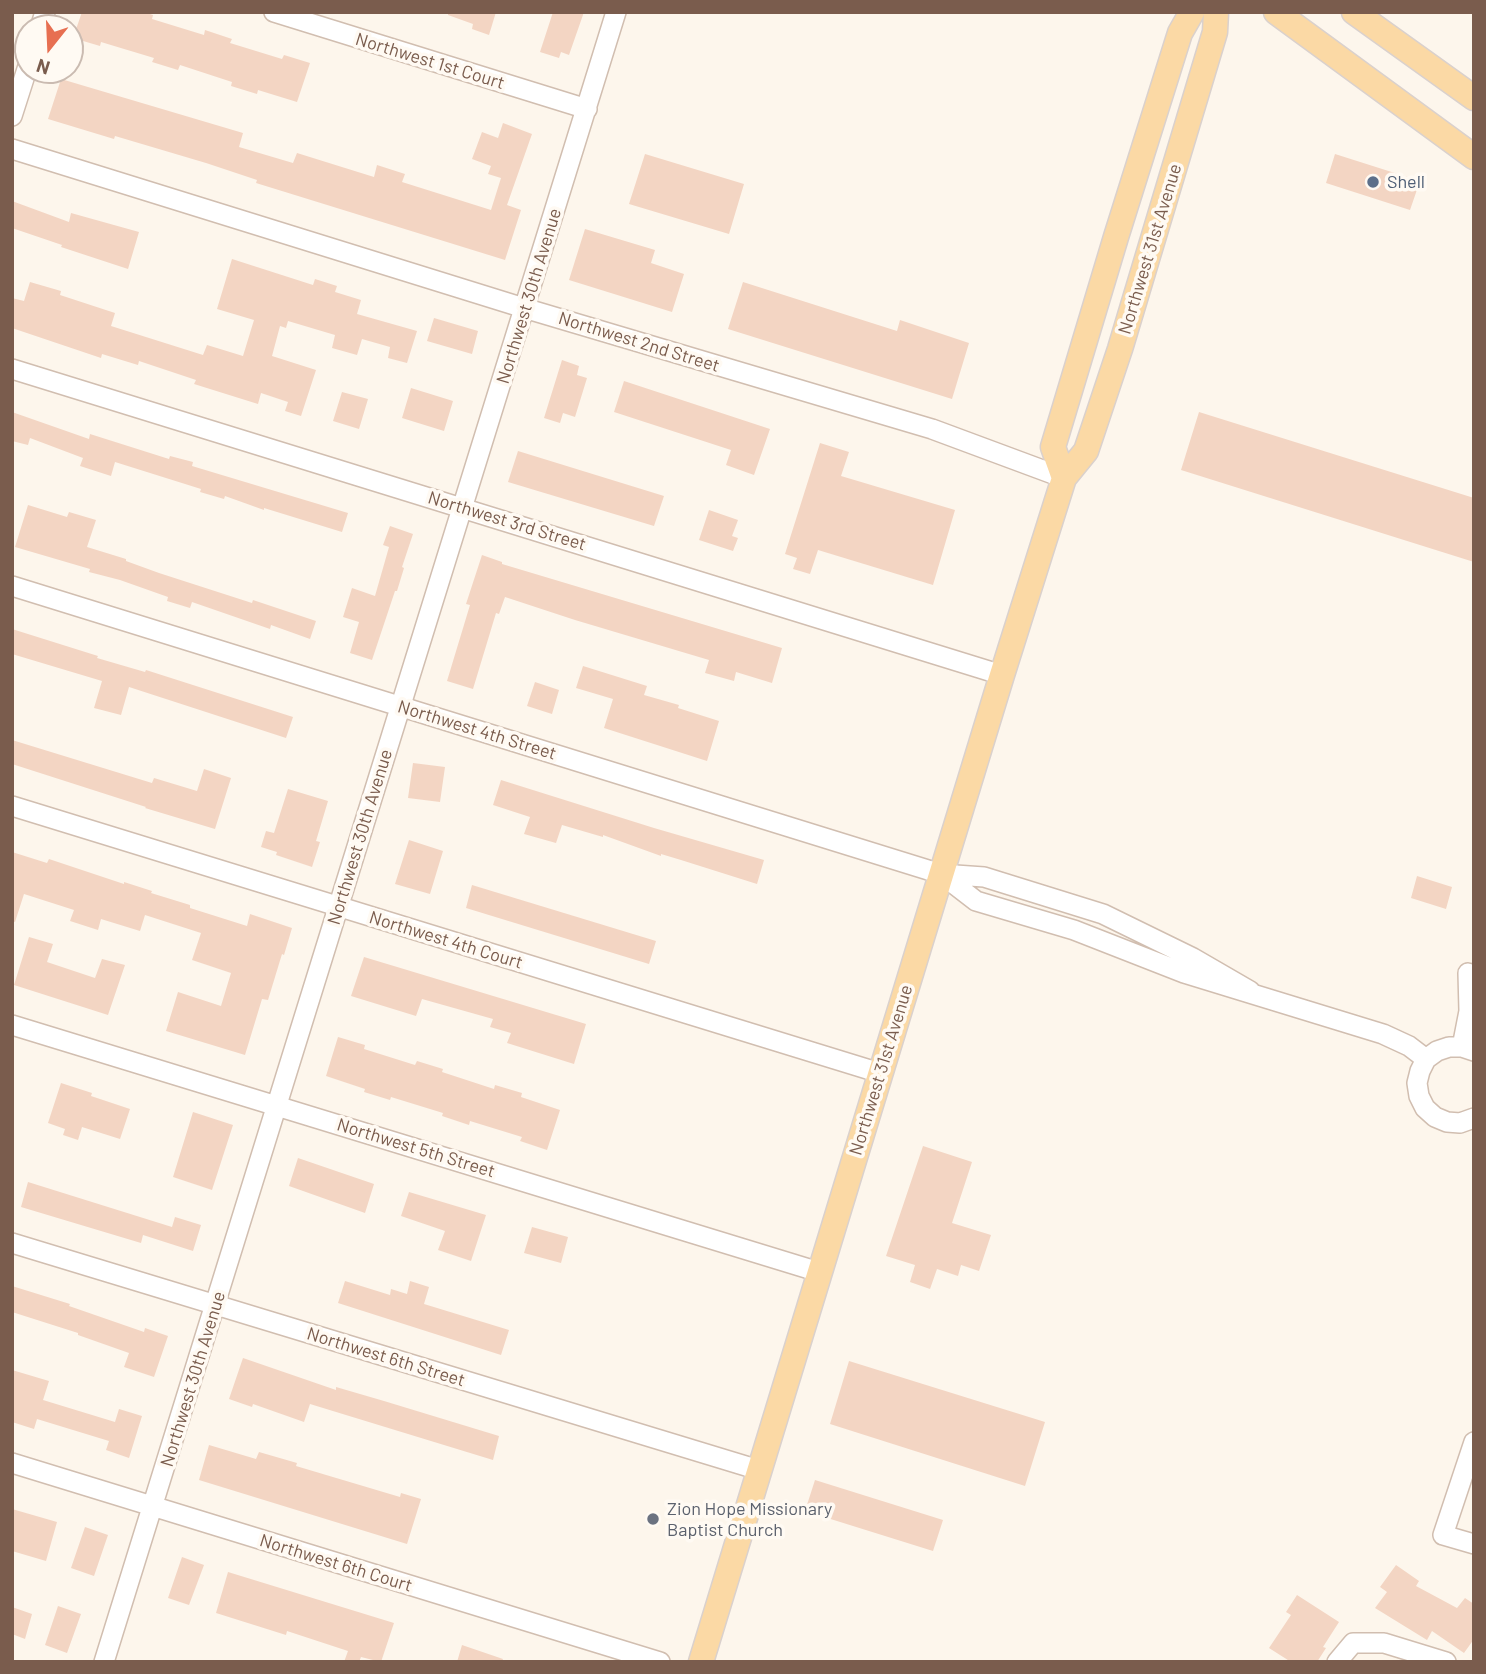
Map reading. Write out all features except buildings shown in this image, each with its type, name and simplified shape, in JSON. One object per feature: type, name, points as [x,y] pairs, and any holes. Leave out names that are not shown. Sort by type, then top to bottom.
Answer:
[{"type":"main road","name":"Northwest 31st Avenue","points":[[1064,478],[1054,447],[1115,237],[1180,33],[1192,12]]},
{"type":"main road","name":"Northwest 31st Avenue","points":[[701,1662],[1064,478],[1086,451],[1120,349],[1215,32],[1216,12]]},
{"type":"main road","points":[[1276,12],[1474,157]]},
{"type":"main road","points":[[1354,12],[1474,98]]},
{"type":"street","name":"Northwest 1st Court","points":[[274,12],[587,109]]},
{"type":"street","name":"Northwest 30th Avenue","points":[[104,1662],[616,12]]},
{"type":"street","points":[[12,116],[22,84]]},
{"type":"street","name":"Northwest 2nd Street","points":[[12,149],[524,308],[932,429],[1064,478]]},
{"type":"street","name":"Northwest 3rd Street","points":[[12,369],[1002,675]]},
{"type":"street","name":"Northwest 4th Street","points":[[12,586],[941,874]]},
{"type":"street","name":"Northwest 4th Court","points":[[12,806],[880,1073]]},
{"type":"street","points":[[941,874],[976,901],[1074,930],[1184,973],[1250,991],[1396,1039],[1426,1059]]},
{"type":"street","points":[[1468,973],[1468,1049],[1449,1047],[1437,1051],[1426,1059],[1417,1083],[1425,1108],[1435,1117],[1460,1123],[1474,1118]]},
{"type":"street","name":"Northwest 5th Street","points":[[12,1025],[820,1272]]},
{"type":"street","name":"Northwest 6th Street","points":[[12,1243],[759,1470]]},
{"type":"street","points":[[1474,1442],[1443,1535],[1474,1544]]},
{"type":"street","name":"Northwest 6th Court","points":[[12,1463],[660,1662]]},
{"type":"street","points":[[1337,1662],[1353,1643],[1384,1643],[1446,1662]]},
{"type":"place","name":"Shell","points":[[1373,182]]},
{"type":"place","name":"Zion Hope Missionary Baptist Church","points":[[653,1519]]}]
